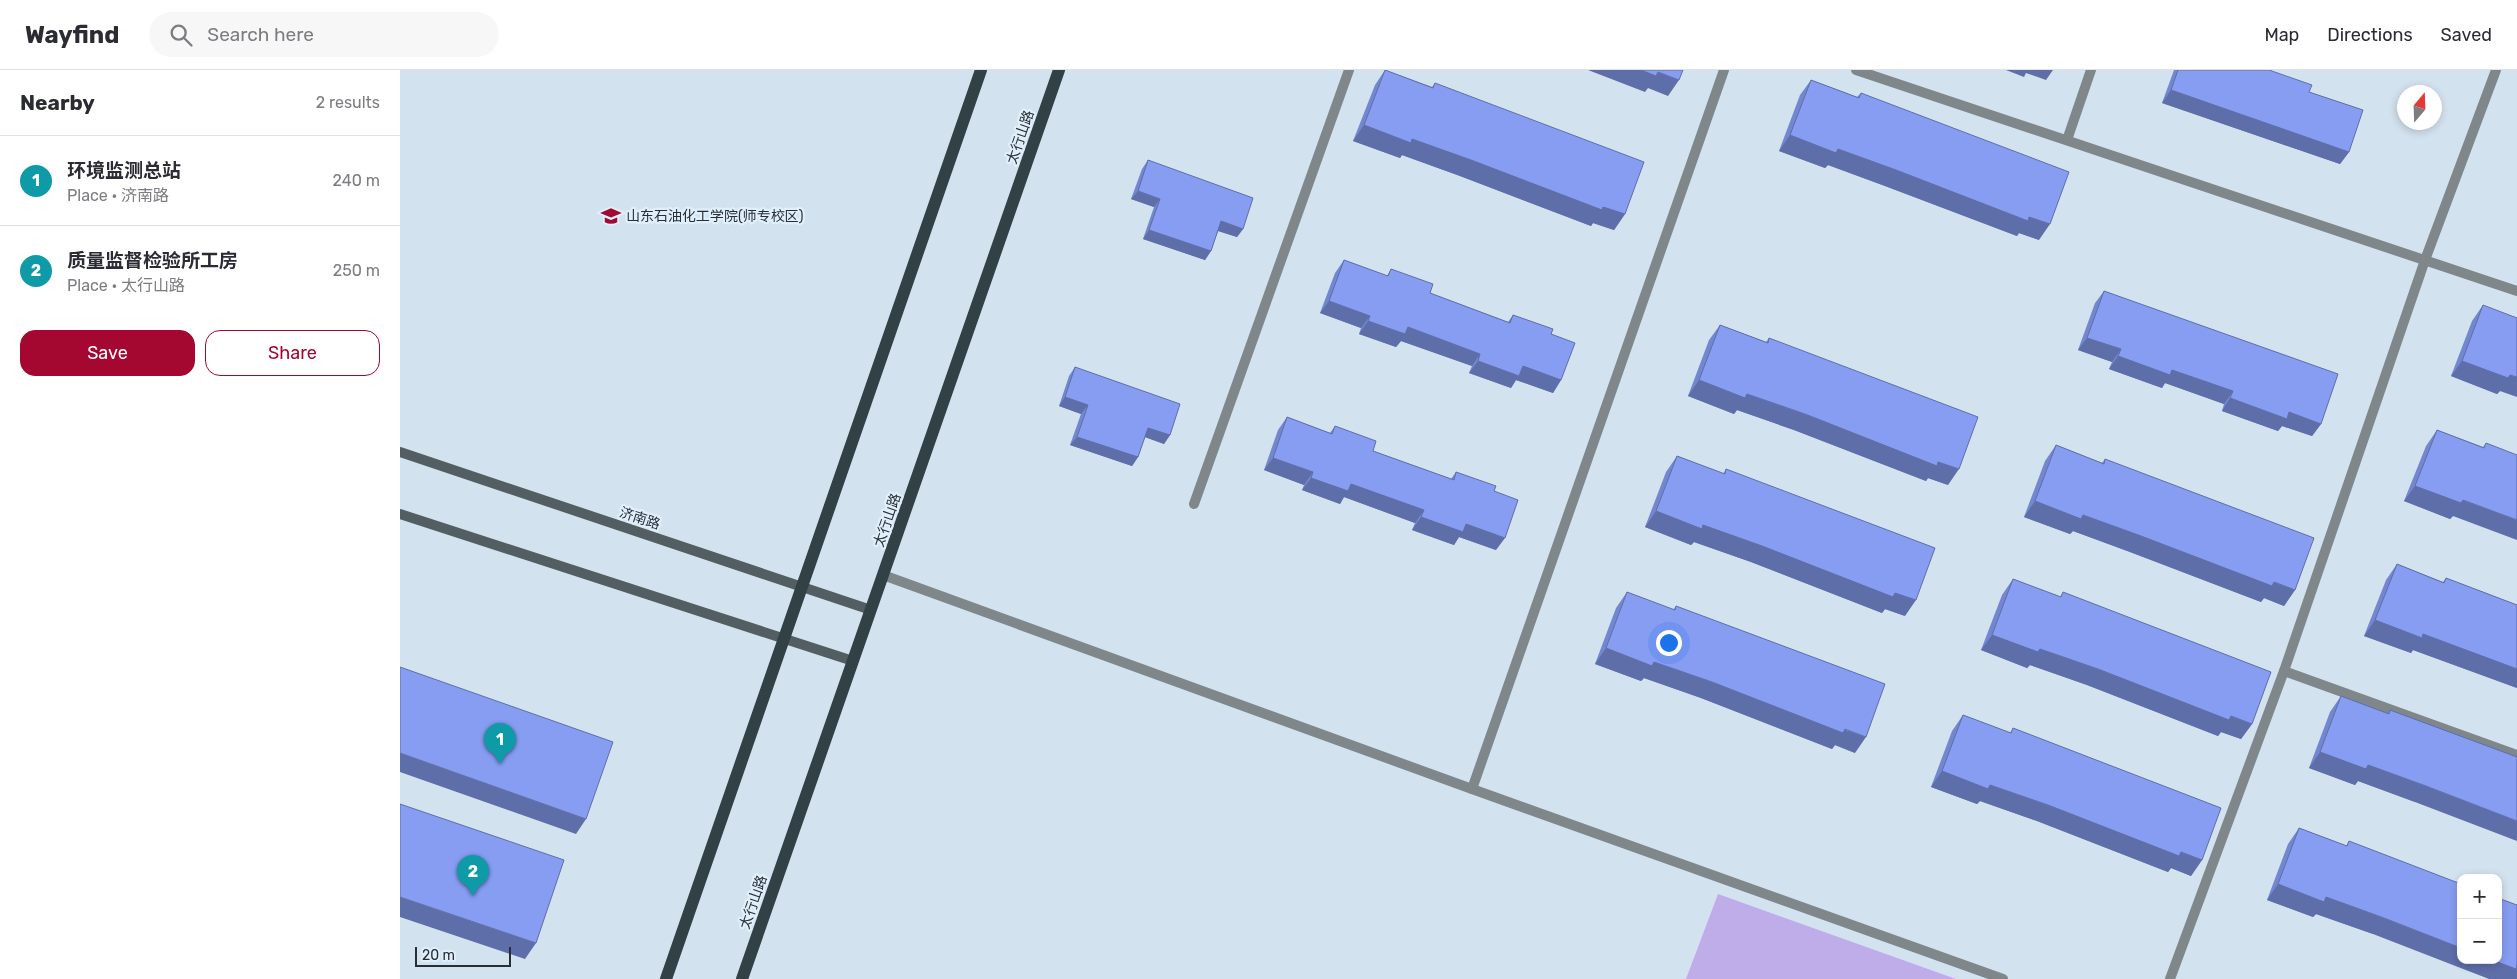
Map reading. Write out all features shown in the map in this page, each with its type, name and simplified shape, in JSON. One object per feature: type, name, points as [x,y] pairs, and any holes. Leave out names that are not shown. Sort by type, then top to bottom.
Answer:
[{"type":"main road","points":[[666,979],[981,70]]},
{"type":"main road","name":"太行山路","points":[[742,979],[1059,70]]},
{"type":"main road","name":"济南路","points":[[400,452],[871,610]]},
{"type":"main road","points":[[400,514],[853,661]]},
{"type":"lane","points":[[1194,504],[1350,70]]},
{"type":"lane","points":[[1472,790],[1724,70]]},
{"type":"lane","points":[[1856,70],[2517,291]]},
{"type":"lane","points":[[2067,140],[2092,70]]},
{"type":"lane","points":[[2170,979],[2284,671],[2426,260],[2496,70]]},
{"type":"lane","points":[[883,575],[1472,790],[2003,979]]},
{"type":"lane","points":[[2284,671],[2517,755]]},
{"type":"shaded area","points":[[1718,894],[1956,979],[1686,979]]},
{"type":"building","points":[[1385,70],[1433,88],[1435,83],[1644,162],[1625,214],[1603,207],[1602,210],[1471,160],[1412,139],[1411,143],[1364,125]]},
{"type":"building","points":[[1641,70],[1683,70],[1679,80],[1658,72],[1656,76]]},
{"type":"building","points":[[2178,70],[2269,70],[2312,85],[2309,92],[2363,110],[2349,152],[2171,90]]},
{"type":"building","points":[[1811,80],[1859,98],[1861,93],[2069,172],[2050,224],[2029,217],[2028,221],[1838,149],[1836,153],[1790,135]]},
{"type":"building","points":[[1148,160],[1253,198],[1243,229],[1221,221],[1211,251],[1149,230],[1160,199],[1138,191]]},
{"type":"building","points":[[1344,260],[1388,276],[1391,269],[1433,284],[1430,293],[1510,323],[1513,315],[1553,329],[1551,334],[1575,343],[1561,380],[1523,366],[1519,376],[1478,361],[1480,354],[1408,327],[1405,334],[1368,321],[1370,316],[1329,301]]},
{"type":"building","points":[[2104,291],[2338,374],[2321,424],[2289,412],[2287,419],[2230,398],[2233,391],[2172,370],[2170,375],[2118,356],[2121,349],[2087,338]]},
{"type":"building","points":[[2483,305],[2517,318],[2517,377],[2510,375],[2508,378],[2462,361]]},
{"type":"building","points":[[1720,325],[1768,343],[1769,338],[1978,417],[1959,469],[1938,462],[1937,466],[1805,414],[1747,394],[1745,398],[1699,380]]},
{"type":"building","points":[[1075,367],[1180,404],[1170,435],[1148,428],[1138,457],[1077,437],[1088,405],[1065,397]]},
{"type":"building","points":[[1287,417],[1332,434],[1335,426],[1376,441],[1373,451],[1454,480],[1456,472],[1496,486],[1494,491],[1518,500],[1505,538],[1466,524],[1463,532],[1421,517],[1424,510],[1351,484],[1348,491],[1311,478],[1313,472],[1273,458]]},
{"type":"building","points":[[2437,430],[2484,448],[2486,443],[2517,455],[2517,520],[2463,500],[2461,503],[2415,486]]},
{"type":"building","points":[[2056,445],[2104,464],[2105,459],[2314,538],[2295,590],[2274,582],[2272,586],[2083,515],[2081,519],[2035,501]]},
{"type":"building","points":[[1677,456],[1725,474],[1726,469],[1935,548],[1916,600],[1895,593],[1893,597],[1762,546],[1703,525],[1702,529],[1656,511]]},
{"type":"building","points":[[2397,564],[2444,583],[2446,578],[2517,605],[2517,669],[2423,634],[2422,638],[2375,620]]},
{"type":"building","points":[[2013,579],[2061,597],[2063,592],[2271,672],[2252,724],[2231,716],[2229,720],[2098,669],[2040,649],[2038,652],[1992,635]]},
{"type":"building","points":[[1627,592],[1675,610],[1676,606],[1885,684],[1866,737],[1845,729],[1843,733],[1712,682],[1654,662],[1652,666],[1606,648]]},
{"type":"building","points":[[400,667],[613,742],[586,819],[400,753]]},
{"type":"building","points":[[2341,696],[2389,714],[2390,710],[2517,757],[2517,821],[2368,765],[2366,769],[2320,752]]},
{"type":"building","points":[[1963,715],[2011,733],[2013,728],[2221,808],[2202,860],[2181,852],[2179,856],[2048,805],[1990,785],[1988,789],[1942,771]]},
{"type":"building","points":[[400,804],[564,860],[536,943],[400,897]]},
{"type":"building","points":[[2299,828],[2347,846],[2349,841],[2457,882],[2457,946],[2326,897],[2324,902],[2278,884]]},
{"type":"building","points":[[2502,899],[2517,905],[2516,969],[2502,964]]},
{"type":"place","name":"山东石油化工学院(师专校区)","points":[[611,216]]},
{"type":"place","name":"环境监测总站","points":[[500,764]]},
{"type":"place","name":"质量监督检验所工房","points":[[473,896]]}]
